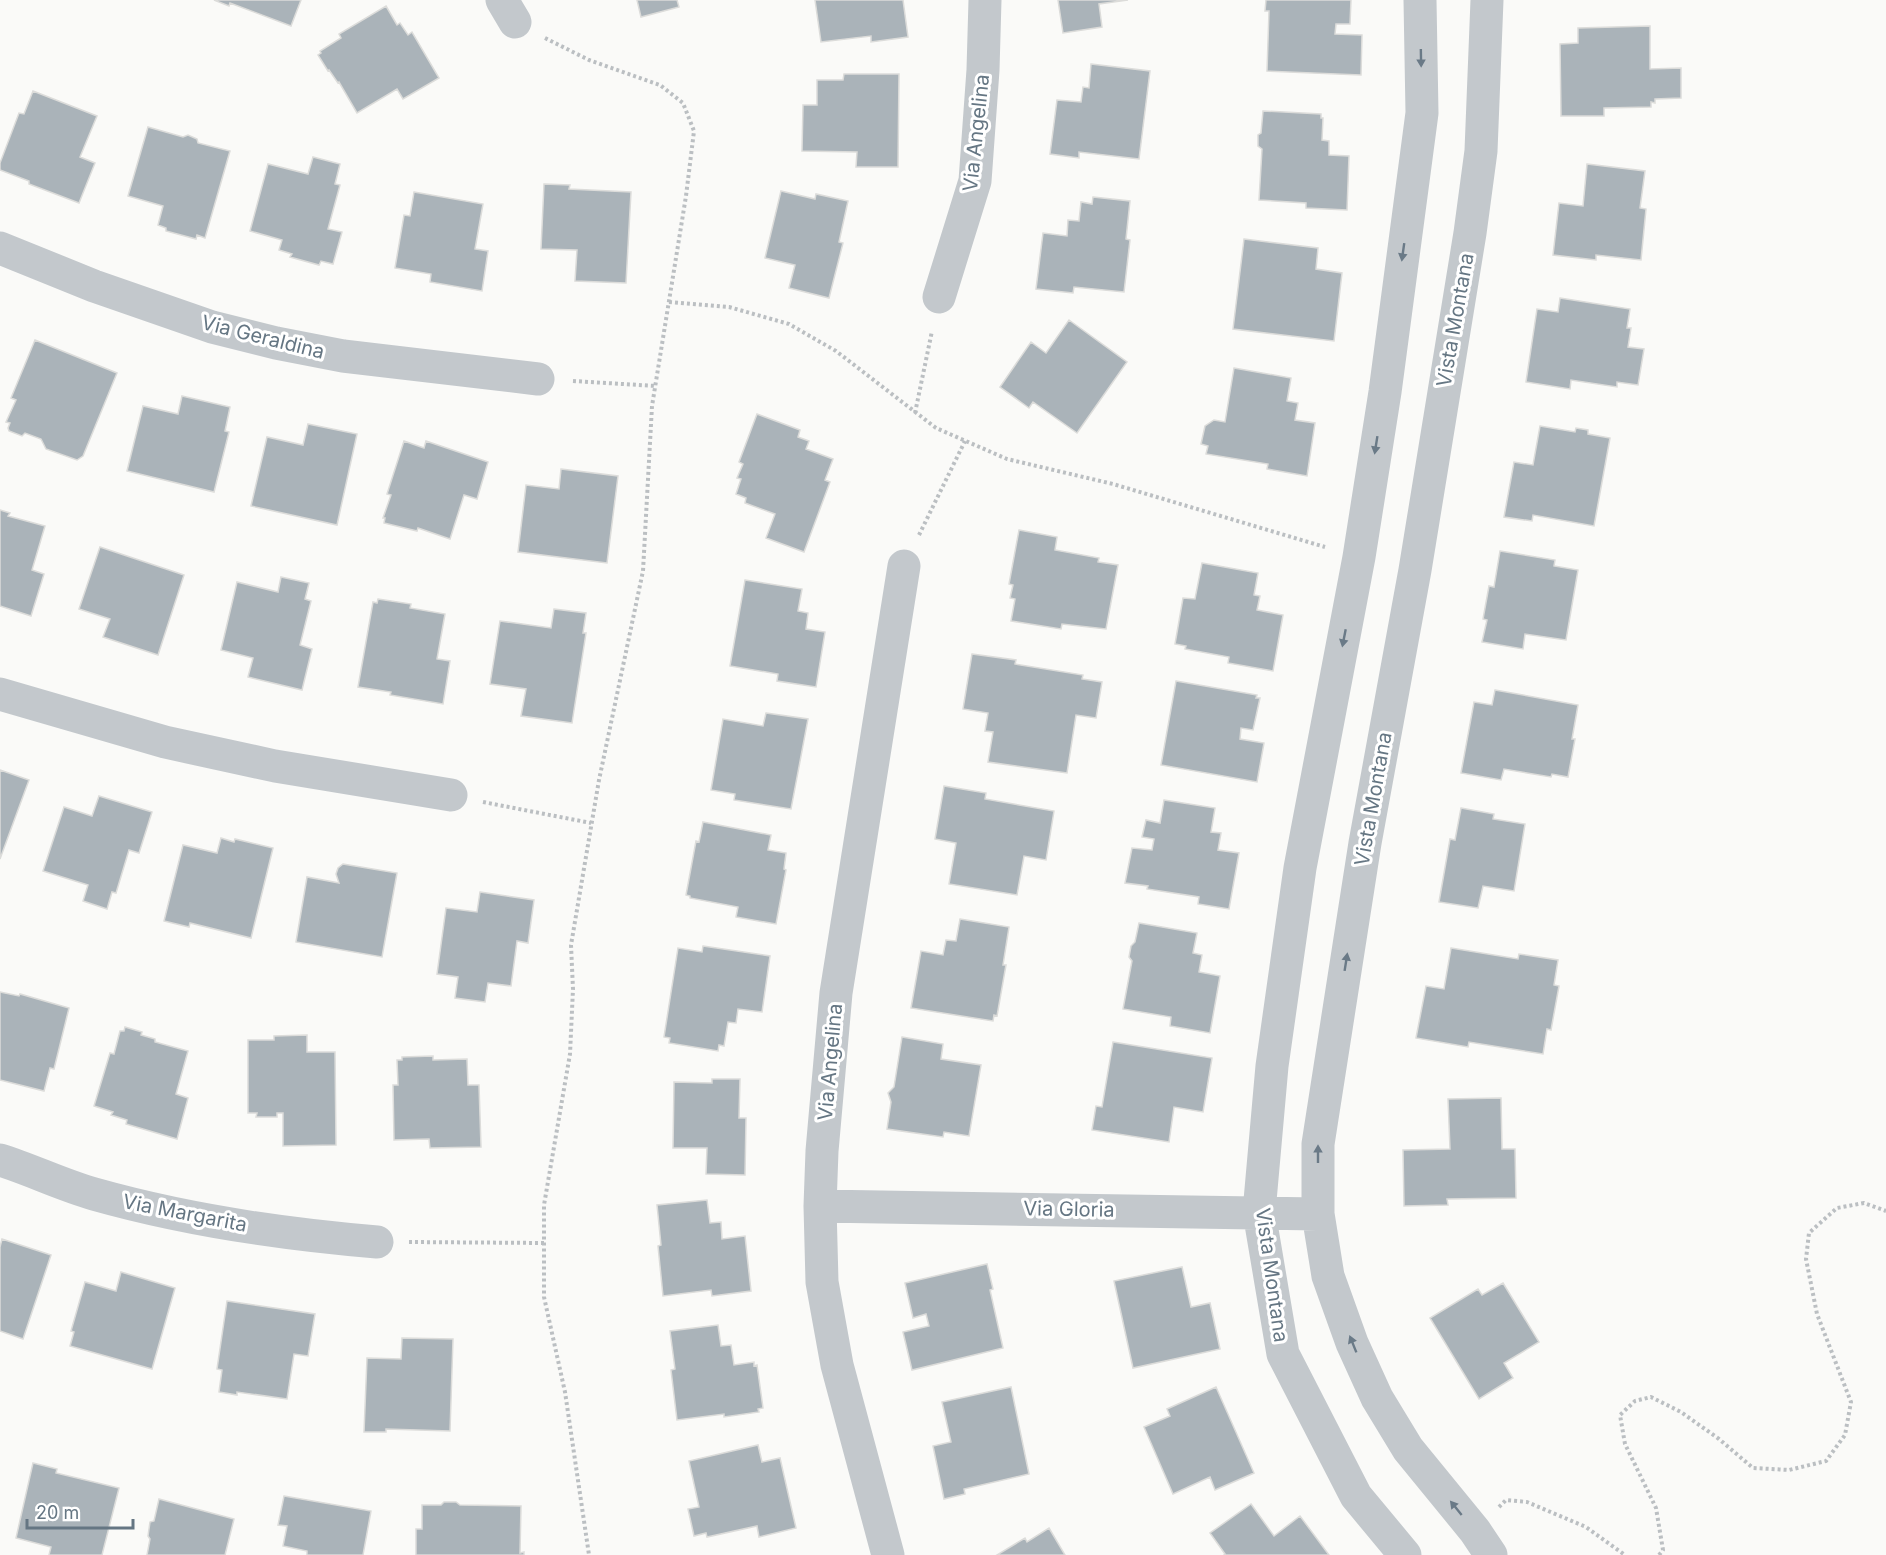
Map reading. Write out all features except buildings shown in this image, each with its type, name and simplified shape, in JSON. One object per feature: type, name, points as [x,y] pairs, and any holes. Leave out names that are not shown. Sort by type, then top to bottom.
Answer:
[{"type":"street","name":"Via Angelina","points":[[939,297],[975,181],[983,70],[985,0]]},
{"type":"street","name":"Vista Montana","points":[[1405,1555],[1356,1496],[1283,1354],[1259,1212],[1272,1066],[1300,868],[1359,557],[1385,392],[1422,113],[1420,0]]},
{"type":"street","name":"Vista Montana","points":[[1483,1543],[1408,1449],[1377,1398],[1352,1343],[1328,1276],[1318,1214],[1318,1144],[1365,843],[1415,570],[1470,233],[1481,151],[1488,0]]},
{"type":"street","name":"Via Geraldina","points":[[0,248],[94,286],[212,327],[276,343],[343,356],[538,379]]},
{"type":"street","name":"Via Angelina","points":[[888,1555],[837,1365],[822,1282],[820,1206],[822,1152],[836,993],[904,566]]},
{"type":"street","points":[[0,694],[165,742],[275,766],[451,795]]},
{"type":"street","name":"Via Margarita","points":[[0,1160],[91,1193],[190,1218],[316,1237],[377,1242]]},
{"type":"street","name":"Via Gloria","points":[[820,1206],[1318,1214]]},
{"type":"path","points":[[509,11],[589,60],[660,85],[683,103],[694,131],[652,406],[644,571],[591,823],[571,945],[573,989],[570,1054],[544,1205],[544,1297],[565,1392],[589,1555]]},
{"type":"path","points":[[915,413],[939,297]]},
{"type":"path","points":[[669,302],[729,307],[789,324],[836,351],[936,428],[1007,459],[1113,484],[1359,557]]},
{"type":"path","points":[[538,379],[656,386]]},
{"type":"path","points":[[904,566],[965,441]]},
{"type":"path","points":[[451,795],[591,823]]},
{"type":"path","points":[[1659,1555],[1663,1550],[1656,1509],[1625,1444],[1620,1415],[1635,1401],[1651,1397],[1681,1412],[1719,1439],[1753,1468],[1789,1470],[1826,1461],[1845,1435],[1851,1402],[1817,1314],[1806,1259],[1809,1233],[1837,1208],[1864,1203],[1886,1211]]},
{"type":"path","points":[[377,1242],[544,1243]]},
{"type":"path","points":[[1483,1543],[1506,1500],[1527,1502],[1586,1527],[1625,1555]]}]
